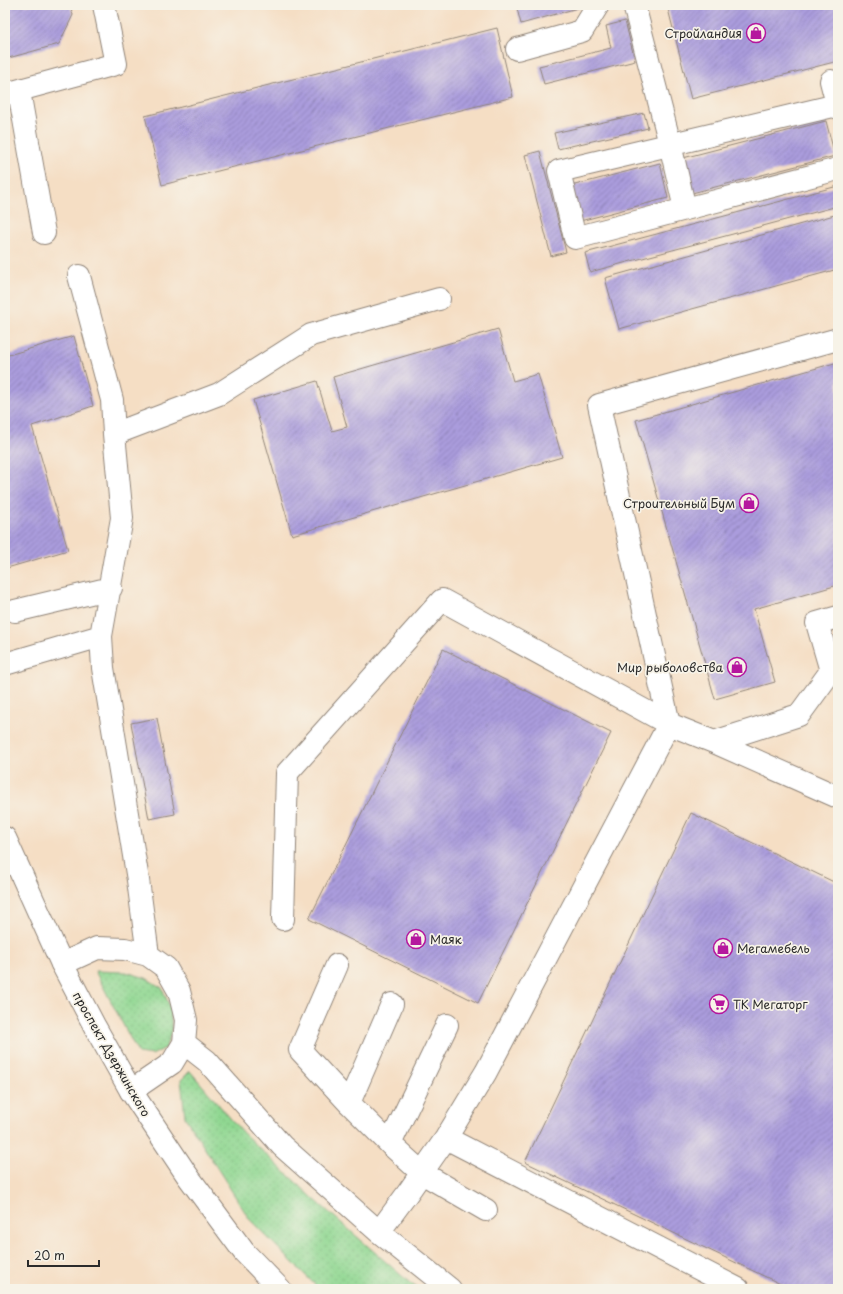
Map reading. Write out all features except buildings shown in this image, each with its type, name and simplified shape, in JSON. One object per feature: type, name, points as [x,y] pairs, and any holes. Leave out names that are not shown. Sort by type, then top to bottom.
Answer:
[{"type":"street","points":[[44,233],[12,93],[116,64],[104,5]]},
{"type":"street","points":[[517,49],[582,31],[598,5]]},
{"type":"street","points":[[634,5],[670,144],[685,209]]},
{"type":"street","points":[[831,81],[838,107],[670,144],[559,171],[575,238],[838,169]]},
{"type":"street","points":[[79,276],[112,400],[122,518],[101,636],[103,668],[138,880],[148,955]]},
{"type":"street","points":[[114,434],[220,394],[311,335],[439,299]]},
{"type":"street","points":[[379,1232],[446,1138],[486,1072],[669,724],[599,405],[838,339]]},
{"type":"street","points":[[15,611],[110,588]]},
{"type":"street","points":[[283,919],[286,773],[442,600],[669,724],[714,742],[838,797]]},
{"type":"street","points":[[714,742],[799,716],[834,670],[817,623],[838,617]]},
{"type":"street","points":[[5,664],[101,636]]},
{"type":"street","name":"проспект Дзержинского","points":[[5,838],[62,964],[130,1091],[187,1175],[240,1246],[280,1289]]},
{"type":"street","points":[[62,964],[97,948],[125,949],[148,955],[166,968],[180,991],[186,1020],[184,1043],[172,1063],[130,1091]]},
{"type":"street","points":[[337,965],[300,1050],[349,1103],[390,1144],[422,1173],[486,1210]]},
{"type":"street","points":[[349,1103],[392,1004]]},
{"type":"street","points":[[390,1144],[447,1025]]},
{"type":"street","points":[[184,1043],[207,1061],[282,1146],[379,1232],[450,1289]]},
{"type":"street","points":[[446,1138],[738,1289]]},
{"type":"green space","points":[[95,971],[126,972],[146,978],[162,988],[170,1007],[172,1030],[165,1048],[152,1055],[138,1053]]},
{"type":"green space","points":[[190,1071],[243,1133],[314,1199],[410,1283],[419,1289],[319,1289],[250,1220],[185,1117],[181,1080]]},
{"type":"place","name":"Стройландия","points":[[756,33]]},
{"type":"place","name":"Строительный Бум","points":[[749,503]]},
{"type":"place","name":"Мир рыболовства","points":[[737,667]]},
{"type":"place","name":"Маяк","points":[[416,939]]},
{"type":"place","name":"Мегамебель","points":[[723,948]]},
{"type":"place","name":"ТК Мегаторг","points":[[719,1004]]}]
